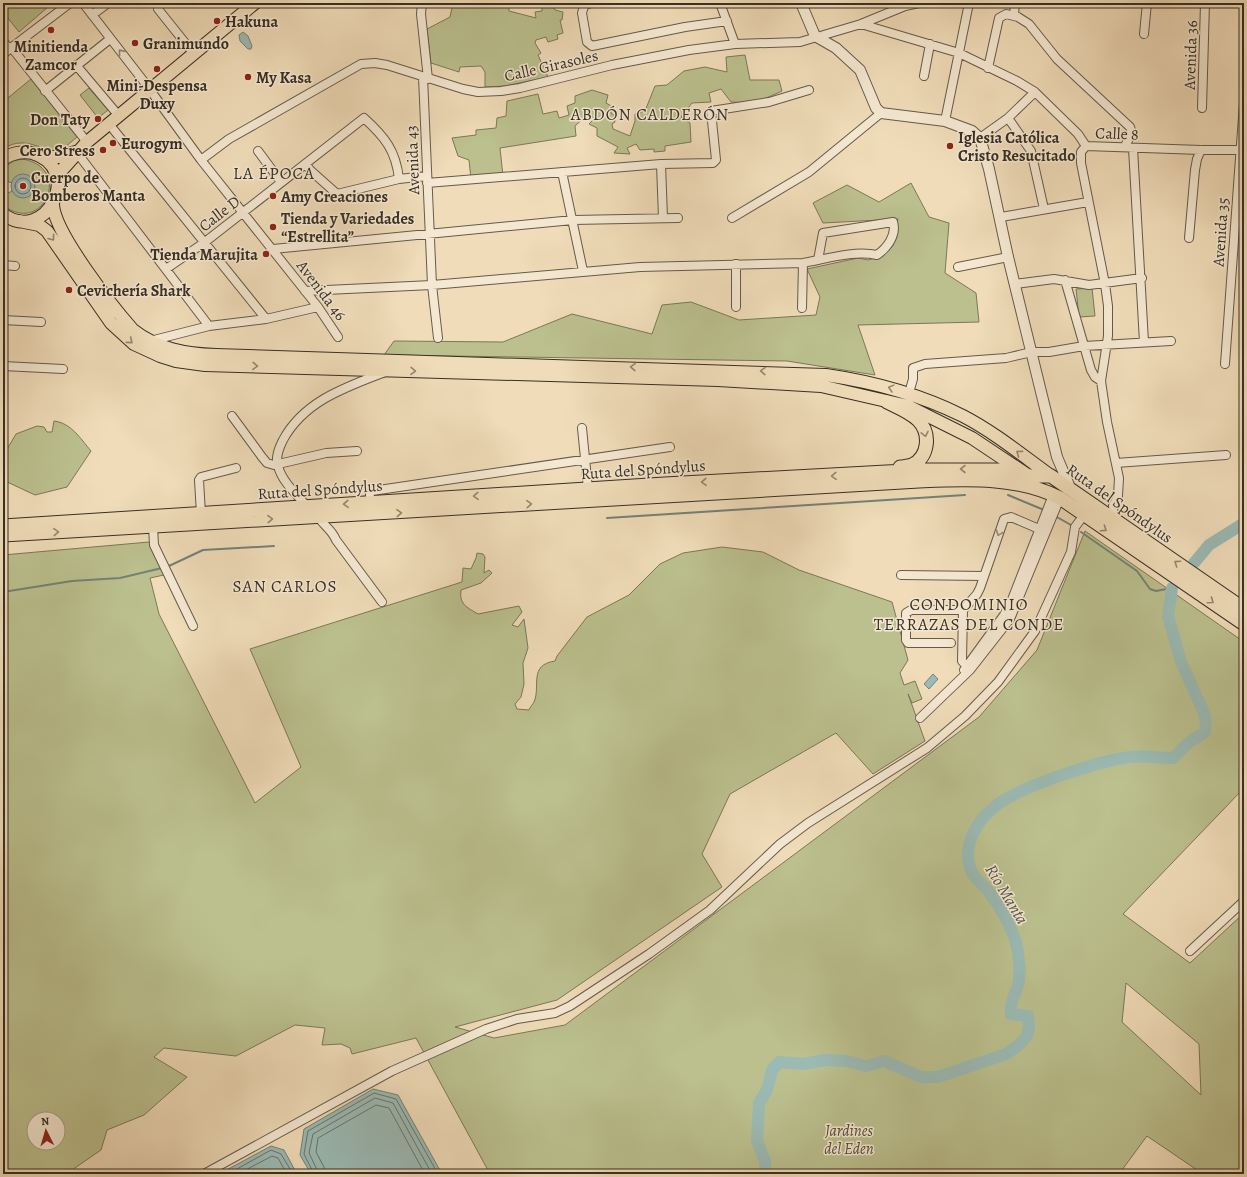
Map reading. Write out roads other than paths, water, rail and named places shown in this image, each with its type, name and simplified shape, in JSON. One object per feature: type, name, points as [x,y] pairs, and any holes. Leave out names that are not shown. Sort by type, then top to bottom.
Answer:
[{"type":"highway","points":[[873,474],[912,465],[921,458],[926,449],[926,432],[920,422],[915,417],[886,402]]},
{"type":"highway","name":"Ruta del Spóndylus","points":[[3,526],[588,489],[873,474],[983,469],[1003,470],[1030,476],[1051,476],[1244,609]]},
{"type":"highway","name":"Ruta del Spóndylus","points":[[3,535],[919,481],[991,480],[1051,505],[1084,515],[1244,624]]},
{"type":"main road","points":[[255,3],[108,124],[83,147],[61,171],[57,194],[53,205],[53,213],[61,233],[121,317],[133,330],[149,341],[177,351],[198,354],[826,375],[856,380],[909,393],[964,417],[995,436],[1051,476]]},
{"type":"main road","points":[[3,159],[21,152],[51,158],[59,157],[83,147]]},
{"type":"main road","points":[[37,155],[51,166],[58,182]]},
{"type":"main road","points":[[19,221],[38,218],[53,205]]},
{"type":"main road","points":[[3,214],[19,221],[39,226],[47,231],[111,324],[134,344],[160,356],[176,361],[205,365],[557,374],[797,383],[841,390],[886,402],[908,406],[955,428],[1002,456],[1030,476],[1051,505]]},
{"type":"street","points":[[8,50],[70,3]]},
{"type":"street","name":"Avenida 46","points":[[83,3],[150,90],[201,160],[318,307],[338,337]]},
{"type":"street","points":[[92,15],[108,3]]},
{"type":"street","name":"Avenida 43","points":[[422,3],[421,14],[426,78],[426,179],[432,285],[438,338]]},
{"type":"street","points":[[590,3],[584,6],[582,13],[587,42],[592,46],[685,27],[727,21]]},
{"type":"street","points":[[720,3],[735,44]]},
{"type":"street","points":[[802,3],[815,36],[836,48],[850,59],[860,70],[876,108],[882,113],[945,121],[972,131],[980,138],[1001,217],[1008,257],[1057,457],[1071,490]]},
{"type":"street","name":"Calle Girasoles","points":[[201,160],[229,139],[361,64],[375,63],[387,65],[463,89],[478,92],[501,91],[520,88],[612,65],[689,50],[735,44],[800,42],[815,36],[861,24],[905,5],[919,3]]},
{"type":"street","points":[[945,121],[969,3]]},
{"type":"street","points":[[1014,15],[1015,3]]},
{"type":"street","points":[[1144,34],[1147,3]]},
{"type":"street","name":"Avenida 36","points":[[1202,108],[1205,3]]},
{"type":"street","points":[[158,9],[194,54]]},
{"type":"street","points":[[988,68],[999,18],[1004,14],[1014,15],[1029,24],[1057,59],[1130,127],[1132,134],[1129,147],[1142,278],[1144,342]]},
{"type":"street","name":"Calle 8","points":[[861,24],[959,53],[1017,81],[1035,92],[1078,134],[1086,146],[1242,150]]},
{"type":"street","points":[[45,91],[110,39]]},
{"type":"street","points":[[3,41],[8,50],[45,91],[83,147],[81,158],[209,326]]},
{"type":"street","points":[[924,76],[930,44]]},
{"type":"street","points":[[76,65],[119,116]]},
{"type":"street","points":[[306,164],[310,170],[337,194],[399,180],[562,172],[661,164],[716,162],[711,111],[769,102],[809,90]]},
{"type":"street","points":[[980,138],[1008,118],[1035,92]]},
{"type":"street","name":"Avenida 35","points":[[1225,364],[1242,150],[1244,103]]},
{"type":"street","points":[[732,218],[809,172],[882,113]]},
{"type":"street","name":"Calle D","points":[[166,269],[205,242],[364,118],[376,128],[394,154],[399,180]]},
{"type":"street","points":[[1008,118],[1031,151],[1044,209]]},
{"type":"street","points":[[108,124],[266,319]]},
{"type":"street","points":[[1086,146],[1081,152],[1088,202],[1105,284],[1108,336],[1101,381],[1119,478],[1118,496],[1113,506],[1114,519]]},
{"type":"street","points":[[1189,238],[1195,170],[1197,159],[1202,150]]},
{"type":"street","points":[[258,151],[281,182]]},
{"type":"street","points":[[661,164],[663,218]]},
{"type":"street","points":[[562,172],[583,271]]},
{"type":"street","points":[[1001,217],[1088,202]]},
{"type":"street","points":[[273,249],[573,220],[678,218]]},
{"type":"street","points":[[305,291],[432,285],[640,267],[803,263],[869,253],[877,255],[886,250],[894,227],[893,222],[823,233],[818,260]]},
{"type":"street","points":[[958,267],[1008,257]]},
{"type":"street","points":[[802,308],[803,263]]},
{"type":"street","points":[[736,264],[736,306]]},
{"type":"street","points":[[3,265],[15,266]]},
{"type":"street","points":[[1015,284],[1054,279],[1081,284],[1105,284],[1142,278]]},
{"type":"street","points":[[1065,280],[1093,374],[1101,381]]},
{"type":"street","points":[[149,341],[209,326],[266,319],[318,307]]},
{"type":"street","points":[[3,320],[41,322]]},
{"type":"street","points":[[909,393],[913,380],[913,368],[920,365],[1006,358],[1032,352],[1049,352],[1084,346],[1171,341]]},
{"type":"street","points":[[3,366],[63,369]]},
{"type":"street","points":[[308,507],[291,488],[281,474],[277,465],[277,452],[283,440],[305,412],[327,396],[389,370]]},
{"type":"street","points":[[232,416],[267,463],[277,465],[326,453],[358,451]]},
{"type":"street","points":[[582,428],[588,489]]},
{"type":"street","points":[[370,503],[370,494],[372,491],[670,447]]},
{"type":"street","points":[[1116,463],[1226,454]]},
{"type":"street","points":[[920,718],[961,680],[967,668],[1007,617],[1051,505],[1045,486],[1056,468],[1057,457]]},
{"type":"street","points":[[201,514],[199,480],[201,477],[236,468]]},
{"type":"street","points":[[204,1174],[400,1068],[486,1029],[517,1019],[555,1013],[570,1006],[649,954],[710,910],[780,844],[808,823],[927,748],[965,716],[998,682],[1035,631],[1071,552],[1075,527],[1084,515]]},
{"type":"street","points":[[318,516],[322,522],[332,530],[336,540],[382,602]]},
{"type":"street","points":[[967,668],[962,661],[963,610],[976,594],[1006,518],[1011,517],[1042,530]]},
{"type":"street","points":[[153,526],[154,545],[193,626]]},
{"type":"street","points":[[901,575],[984,576]]},
{"type":"street","points":[[951,643],[908,643],[906,640],[906,613],[911,610],[963,610]]},
{"type":"street","points":[[1190,951],[1244,901]]},
{"type":"water","points":[[243,32],[248,36],[252,46],[251,49],[248,49],[240,41],[239,35]]},
{"type":"water","points":[[23,174],[31,178],[35,186],[31,194],[23,198],[15,194],[11,186],[15,178]]},
{"type":"water","points":[[933,674],[938,679],[929,689],[924,684]]},
{"type":"water","points":[[373,1089],[398,1095],[442,1174],[311,1174],[300,1155],[304,1129]]},
{"type":"water","points":[[271,1146],[284,1150],[297,1174],[219,1174]]},
{"type":"waterway","points":[[607,518],[965,495]]},
{"type":"waterway","points":[[1008,495],[1044,510]]},
{"type":"waterway","points":[[1055,516],[1071,525]]},
{"type":"waterway","name":"Río Manta","points":[[1194,563],[1209,545],[1244,523]]},
{"type":"waterway","points":[[1081,532],[1137,571],[1150,589],[1156,591],[1172,588]]},
{"type":"waterway","points":[[169,566],[203,550],[274,546]]},
{"type":"waterway","points":[[3,592],[72,581],[120,578],[162,568]]},
{"type":"waterway","name":"Río Manta","points":[[765,1174],[765,1161],[757,1141],[759,1103],[767,1090],[772,1070],[779,1062],[803,1064],[825,1060],[847,1061],[866,1066],[884,1061],[921,1077],[938,1077],[1006,1054],[1019,1045],[1027,1036],[1029,1028],[1028,1016],[1011,1014],[1012,1003],[1018,985],[1019,975],[1019,958],[1016,943],[1001,910],[989,892],[973,874],[968,857],[970,843],[978,824],[987,813],[1003,801],[1037,784],[1099,764],[1130,757],[1141,756],[1173,758],[1188,743],[1205,732],[1206,722],[1204,713],[1181,662],[1168,616],[1172,588]]},
{"type":"place","name":"Hakuna","points":[[217,21]]},
{"type":"place","name":"Minitienda Zamcor","points":[[51,30]]},
{"type":"place","name":"Granimundo","points":[[135,43]]},
{"type":"place","name":"Mini-Despensa Duxy","points":[[157,69]]},
{"type":"place","name":"My Kasa","points":[[248,77]]},
{"type":"place","name":"Don Taty","points":[[98,119]]},
{"type":"place","name":"Eurogym","points":[[113,143]]},
{"type":"place","name":"Iglesia Católica Cristo Resucitado","points":[[950,146]]},
{"type":"place","name":"Cero Stress","points":[[103,150]]},
{"type":"place","name":"Cuerpo de Bomberos Manta","points":[[23,186]]},
{"type":"place","name":"Amy Creaciones","points":[[273,196]]},
{"type":"place","name":"Tienda y Variedades “Estrellita”","points":[[273,227]]},
{"type":"place","name":"Tienda Marujita","points":[[266,254]]},
{"type":"place","name":"Cevichería Shark","points":[[69,290]]},
{"type":"district","name":"ABDÓN CALDERÓN","points":[[650,114]]},
{"type":"district","name":"LA ÉPOCA","points":[[274,173]]},
{"type":"district","name":"SAN CARLOS","points":[[285,586]]},
{"type":"district","name":"CONDOMINIO TERRAZAS DEL CONDE","points":[[969,614]]},
{"type":"park label","name":"Jardines del Eden","points":[[849,1139]]}]
